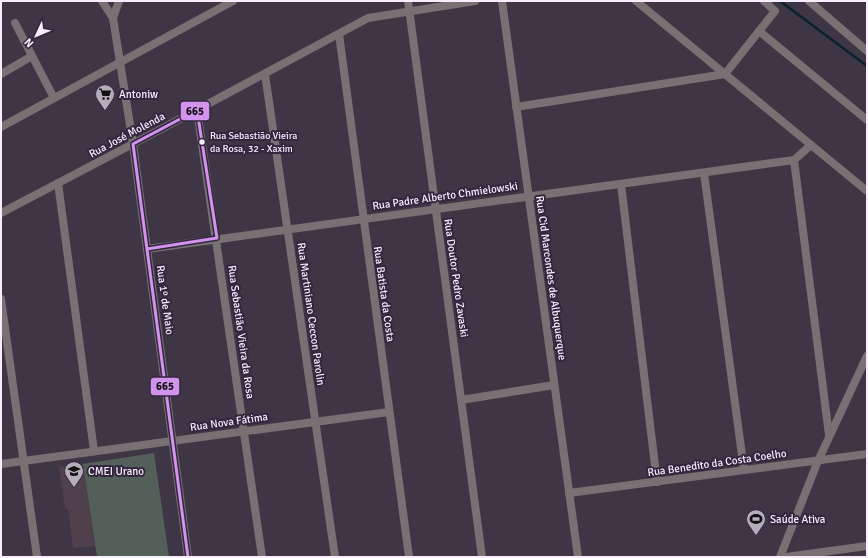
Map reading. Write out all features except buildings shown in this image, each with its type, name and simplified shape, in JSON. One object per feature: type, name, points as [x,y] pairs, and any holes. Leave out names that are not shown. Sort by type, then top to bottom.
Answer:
[{"type":"street","name":"Rua 1º de Maio","points":[[102,1],[112,18],[133,144],[188,557]]},
{"type":"street","points":[[112,18],[119,1]]},
{"type":"street","points":[[1,127],[233,1]]},
{"type":"street","name":"Rua Doutor Pedro Zavaski","points":[[408,1],[482,557]]},
{"type":"street","points":[[409,12],[475,1]]},
{"type":"street","name":"Rua Cid Marcondes de Albuquerque","points":[[502,1],[578,557]]},
{"type":"street","points":[[636,1],[867,191]]},
{"type":"street","points":[[516,107],[725,74],[775,11],[764,1]]},
{"type":"street","points":[[809,1],[818,5],[867,51]]},
{"type":"street","name":"Rua José Molenda","points":[[1,213],[368,18],[409,12]]},
{"type":"street","points":[[15,23],[54,98]]},
{"type":"street","points":[[759,31],[867,120]]},
{"type":"street","name":"Rua Batista da Costa","points":[[339,34],[409,557]]},
{"type":"street","points":[[1,74],[32,56]]},
{"type":"street","name":"Rua Martiniano Ceccon Parolin","points":[[265,74],[335,557]]},
{"type":"street","name":"Rua Sebastião Vieira da Rosa","points":[[197,110],[217,238],[243,432],[262,557]]},
{"type":"street","points":[[811,145],[794,160],[829,435]]},
{"type":"street","name":"Rua Padre Alberto Chmielowski","points":[[147,248],[794,160]]},
{"type":"street","points":[[704,173],[744,470]]},
{"type":"street","points":[[58,183],[94,451]]},
{"type":"street","points":[[621,184],[657,482]]},
{"type":"street","points":[[1,299],[37,557]]},
{"type":"street","points":[[780,557],[818,460],[829,435],[864,369],[867,356]]},
{"type":"street","points":[[461,400],[554,385]]},
{"type":"street","name":"Rua Nova Fátima","points":[[1,464],[389,412]]},
{"type":"street","name":"Rua Benedito da Costa Coelho","points":[[569,493],[867,454]]},
{"type":"street","points":[[786,557],[867,546]]},
{"type":"shaded area","points":[[154,453],[169,557],[97,557],[83,464]]},
{"type":"shaded area","name":"CMEI Urano","points":[[83,464],[95,546],[73,548],[68,509],[65,509],[59,467]]},
{"type":"waterway","points":[[780,1],[867,66]]},
{"type":"transit line","name":"665","points":[[147,249],[217,238],[197,110],[133,144],[188,557]]},
{"type":"place","name":"Antoniw","points":[[105,111]]},
{"type":"place","name":"Rua Sebastião Vieira da Rosa, 32 - Xaxim","points":[[202,142]]},
{"type":"place","name":"CMEI Urano","points":[[74,488]]},
{"type":"place","name":"Saúde Ativa","points":[[756,536]]}]
